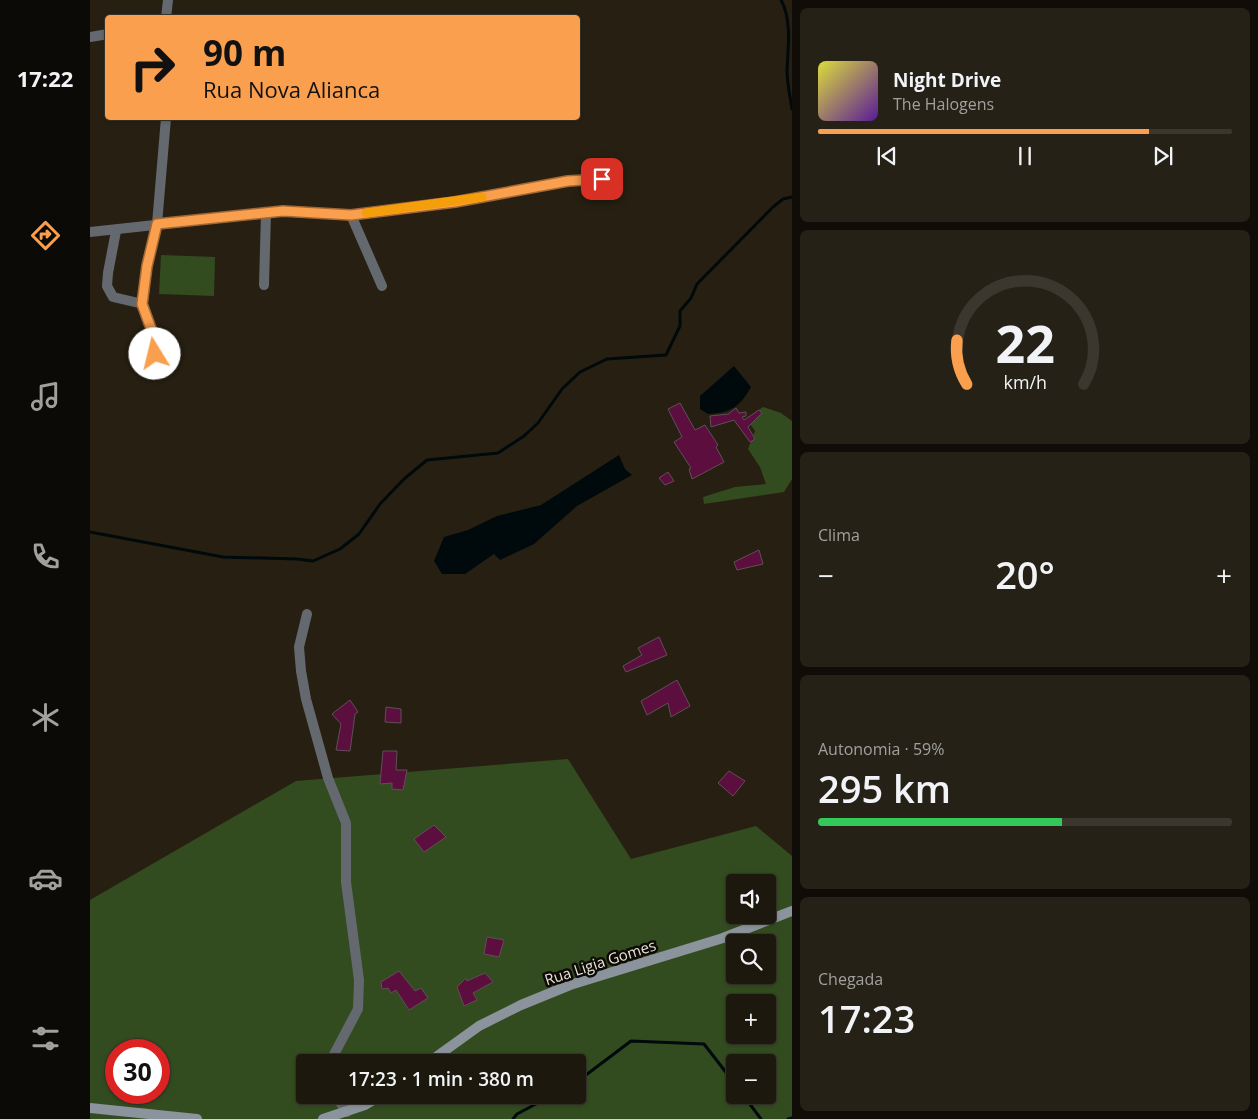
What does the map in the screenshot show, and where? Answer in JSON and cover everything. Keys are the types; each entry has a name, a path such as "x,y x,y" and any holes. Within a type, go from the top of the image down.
{"street":[{"path":"166,15 168,0"},
{"path":"90,37 105,34"},
{"path":"155,354 153,334 142,304 147,266 157,224 166,120"},
{"path":"90,232 116,231 157,224 283,211 351,215 455,202 568,181 602,179"},
{"path":"264,285 266,213"},
{"path":"351,215 382,286"},
{"path":"116,231 107,286 113,297 142,304"},
{"path":"307,614 299,647 301,671 324,762 346,823 346,882 359,980 358,1009 334,1054"},
{"name":"Rua Ligia Gomes","path":"440,1054 479,1026 570,985 723,938 792,911"},
{"path":"341,1104 347,1112"},
{"path":"323,1119 347,1112 363,1104"},
{"path":"90,1108 197,1119"}],"green space":[{"path":"161,255 215,257 214,296 159,294"},
{"path":"763,407 781,413 792,421 792,479 784,492 704,504 703,497 735,487 766,484 760,467 748,449 755,431 750,424 756,412"},
{"path":"568,759 631,859 756,826 792,856 792,1119 90,1119 90,900 296,781"}],"shaded area":[{"path":"734,366 751,387 743,400 734,408 722,412 708,414 700,409 700,396"},
{"path":"619,455 625,469 632,475 577,506 534,544 500,560 494,554 465,574 442,574 434,561 444,537 468,530 497,516 541,505"}],"building":[{"path":"680,403 695,430 705,425 718,445 716,447 724,462 692,479 689,469 691,468 674,442 682,437 668,409"},
{"path":"736,408 739,413 746,412 746,416 742,417 744,420 759,410 762,413 748,427 755,439 750,442 734,420 711,427 710,416 728,414"},
{"path":"668,472 674,481 665,485 659,478"},
{"path":"759,550 763,564 737,570 734,562"},
{"path":"659,637 667,655 626,672 623,666 642,655 638,648"},
{"path":"677,680 690,706 671,717 668,703 647,715 641,701"},
{"path":"350,700 358,712 355,714 350,751 336,750 341,724 332,714"},
{"path":"386,707 401,709 401,723 385,722"},
{"path":"383,751 397,751 396,770 407,770 403,790 392,789 392,783 380,784"},
{"path":"729,771 745,781 733,796 718,783"},
{"path":"434,825 446,837 424,852 414,839"},
{"path":"487,937 504,940 499,957 484,954"},
{"path":"399,971 415,991 421,988 428,998 409,1010 396,990 391,993 388,988 382,989 381,982"},
{"path":"485,973 493,982 473,993 477,1000 464,1006 457,987 466,978 467,981"}],"waterway":[{"path":"781,0 788,25 787,75 792,109"},
{"path":"90,532 223,557 313,561 340,549 359,534 380,504 404,479 427,460 498,453 524,436 538,423 562,389 580,372 607,359 666,355 680,326 680,311 691,298 697,284 773,207 783,199 792,197"},
{"path":"586,1075 631,1041 704,1044 726,1072"},
{"path":"513,1119 517,1114 536,1104"},
{"path":"750,1104 761,1119"},
{"path":"788,1119 792,1118"}],"slow traffic":[{"path":"366,213 482,197"}],"route":[{"path":"155,354 153,334 147,313 142,304 147,266 157,224 283,211 351,215 455,202 568,181 602,179"}]}
